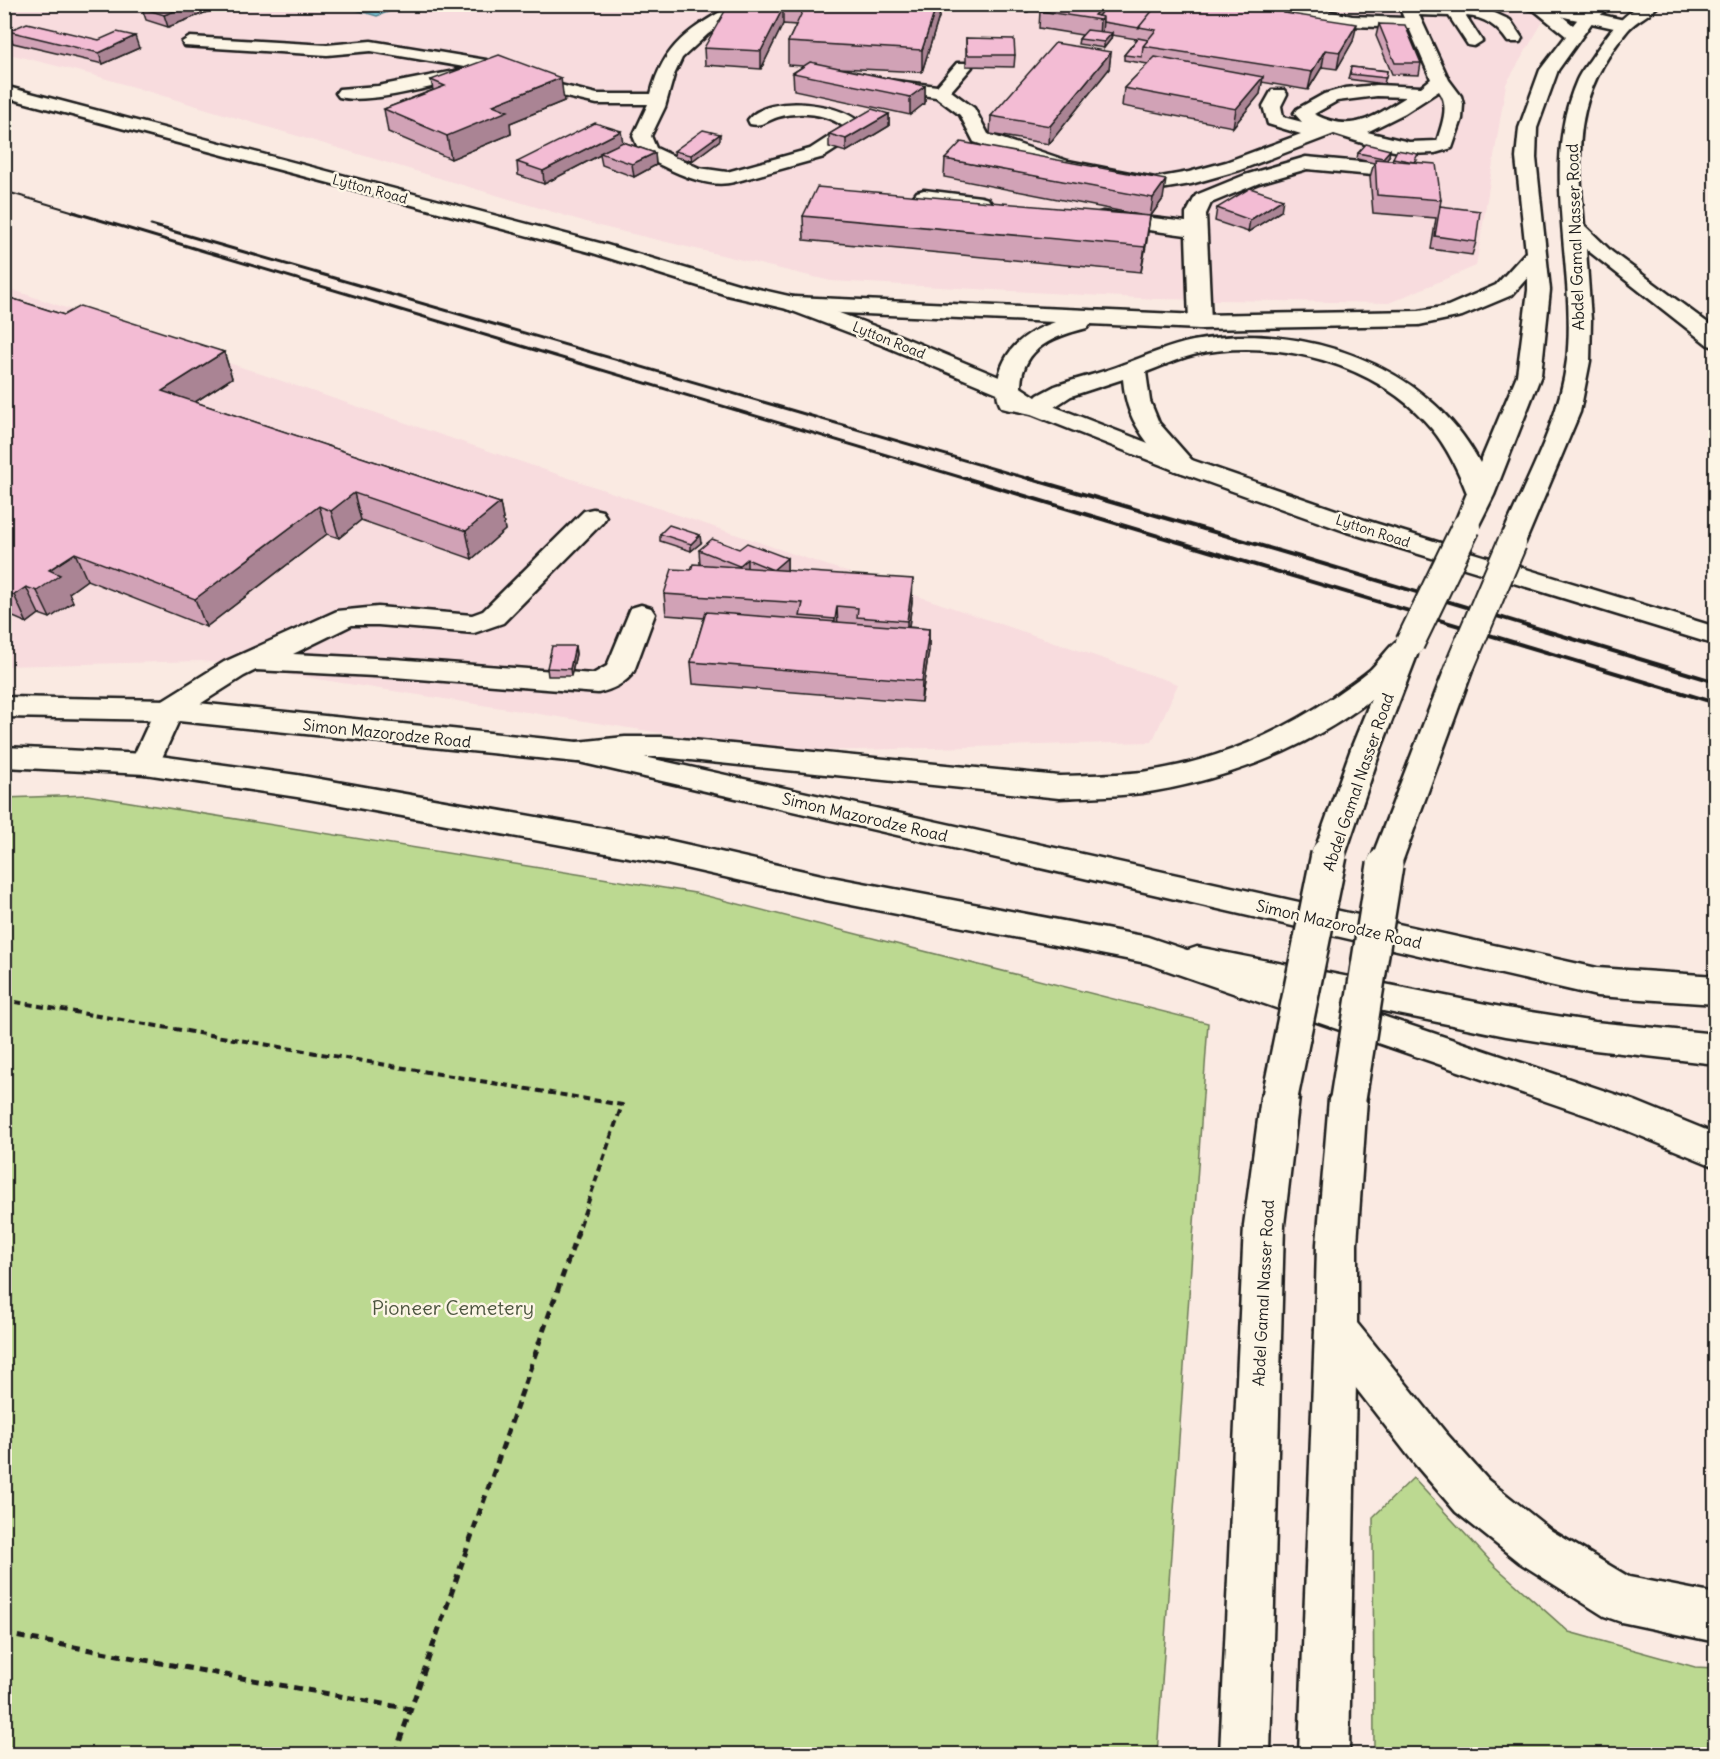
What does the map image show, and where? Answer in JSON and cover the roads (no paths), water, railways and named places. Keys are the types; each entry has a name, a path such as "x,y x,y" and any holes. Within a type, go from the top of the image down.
{"main road":[{"path":"746,4 706,28 679,50 660,85 659,99 642,136 648,151 693,173 727,178 817,153 856,128 851,122 833,115 809,110 784,108 757,120"},
{"path":"1269,4 1352,21 1411,12 1480,12 1503,24 1514,38"},
{"name":"Abdel Gamal Nasser Road","path":"1245,1755 1264,1225 1280,1097 1329,855 1367,746 1407,649 1481,495 1529,375 1539,290 1526,158 1528,128 1549,70 1587,18 1606,4"},
{"name":"Abdel Gamal Nasser Road","path":"1324,1755 1337,1244 1348,1099 1385,866 1461,663 1568,412 1578,361 1580,320 1569,160 1576,104 1586,78 1623,25 1652,4"},
{"path":"1534,6 1623,25"},
{"path":"1534,6 1574,34"},
{"path":"1454,11 1474,41"},
{"path":"1411,12 1440,81 1450,90 1455,108 1445,144 1427,149 1376,142 1306,118 1302,113 1332,97 1356,91 1424,93"},
{"path":"190,42 327,50 371,46 500,67 550,88 597,99 659,99"},
{"path":"345,93 378,91 500,67"},
{"path":"941,92 963,67"},
{"path":"1278,94 1272,106 1275,120 1296,128 1339,129 1368,125 1424,93 1440,81"},
{"path":"858,82 941,92 968,112 981,138 1064,166 1155,184 1233,166 1339,129"},
{"name":"Lytton Road","path":"4,91 600,249 735,290 794,304 890,340 1037,408 1183,465 1356,526 1716,636"},
{"path":"1200,322 1196,214 1203,200 1252,179 1306,163 1383,170 1424,177"},
{"path":"924,196 995,205"},
{"path":"1078,215 1197,230"},
{"path":"1574,227 1605,256 1716,340"},
{"path":"794,304 1200,322 1419,318 1478,303 1504,290 1537,252"},
{"name":"Lytton Road","path":"735,290 978,394 1009,396"},
{"path":"1009,396 1012,365 1029,344 1039,336 1061,327 1100,318"},
{"path":"1037,408 1063,391 1193,348 1227,344 1282,344 1337,357 1366,370 1425,408 1462,453 1481,495"},
{"path":"1134,368 1140,413 1148,428 1183,465"},
{"path":"145,764 169,711 234,669 347,617 378,616 474,624 493,617 593,517"},
{"path":"253,661 394,668 598,684 620,671 641,614"},
{"path":"577,752 625,747 660,747 1059,787 1166,779 1246,756 1303,728 1351,700 1407,649"},
{"name":"Simon Mazorodze Road","path":"4,707 169,711 577,752 1597,982 1716,990"},
{"path":"4,757 145,764 297,786 667,852 826,888 1506,1022 1595,1036 1716,1049"},
{"path":"1148,950 1622,1112 1716,1151"},
{"path":"1336,1329 1430,1448 1472,1496 1536,1547 1621,1599 1716,1618"}],"water":[{"path":"407,4 377,16 339,5"}],"railway":[{"path":"4,191 78,213"},
{"path":"73,212 970,480"},
{"path":"151,225 1033,480"},
{"path":"965,478 1716,703"},
{"path":"1028,478 1716,682"}],"park label":[{"name":"Pioneer Cemetery","path":"453,1307"}]}
